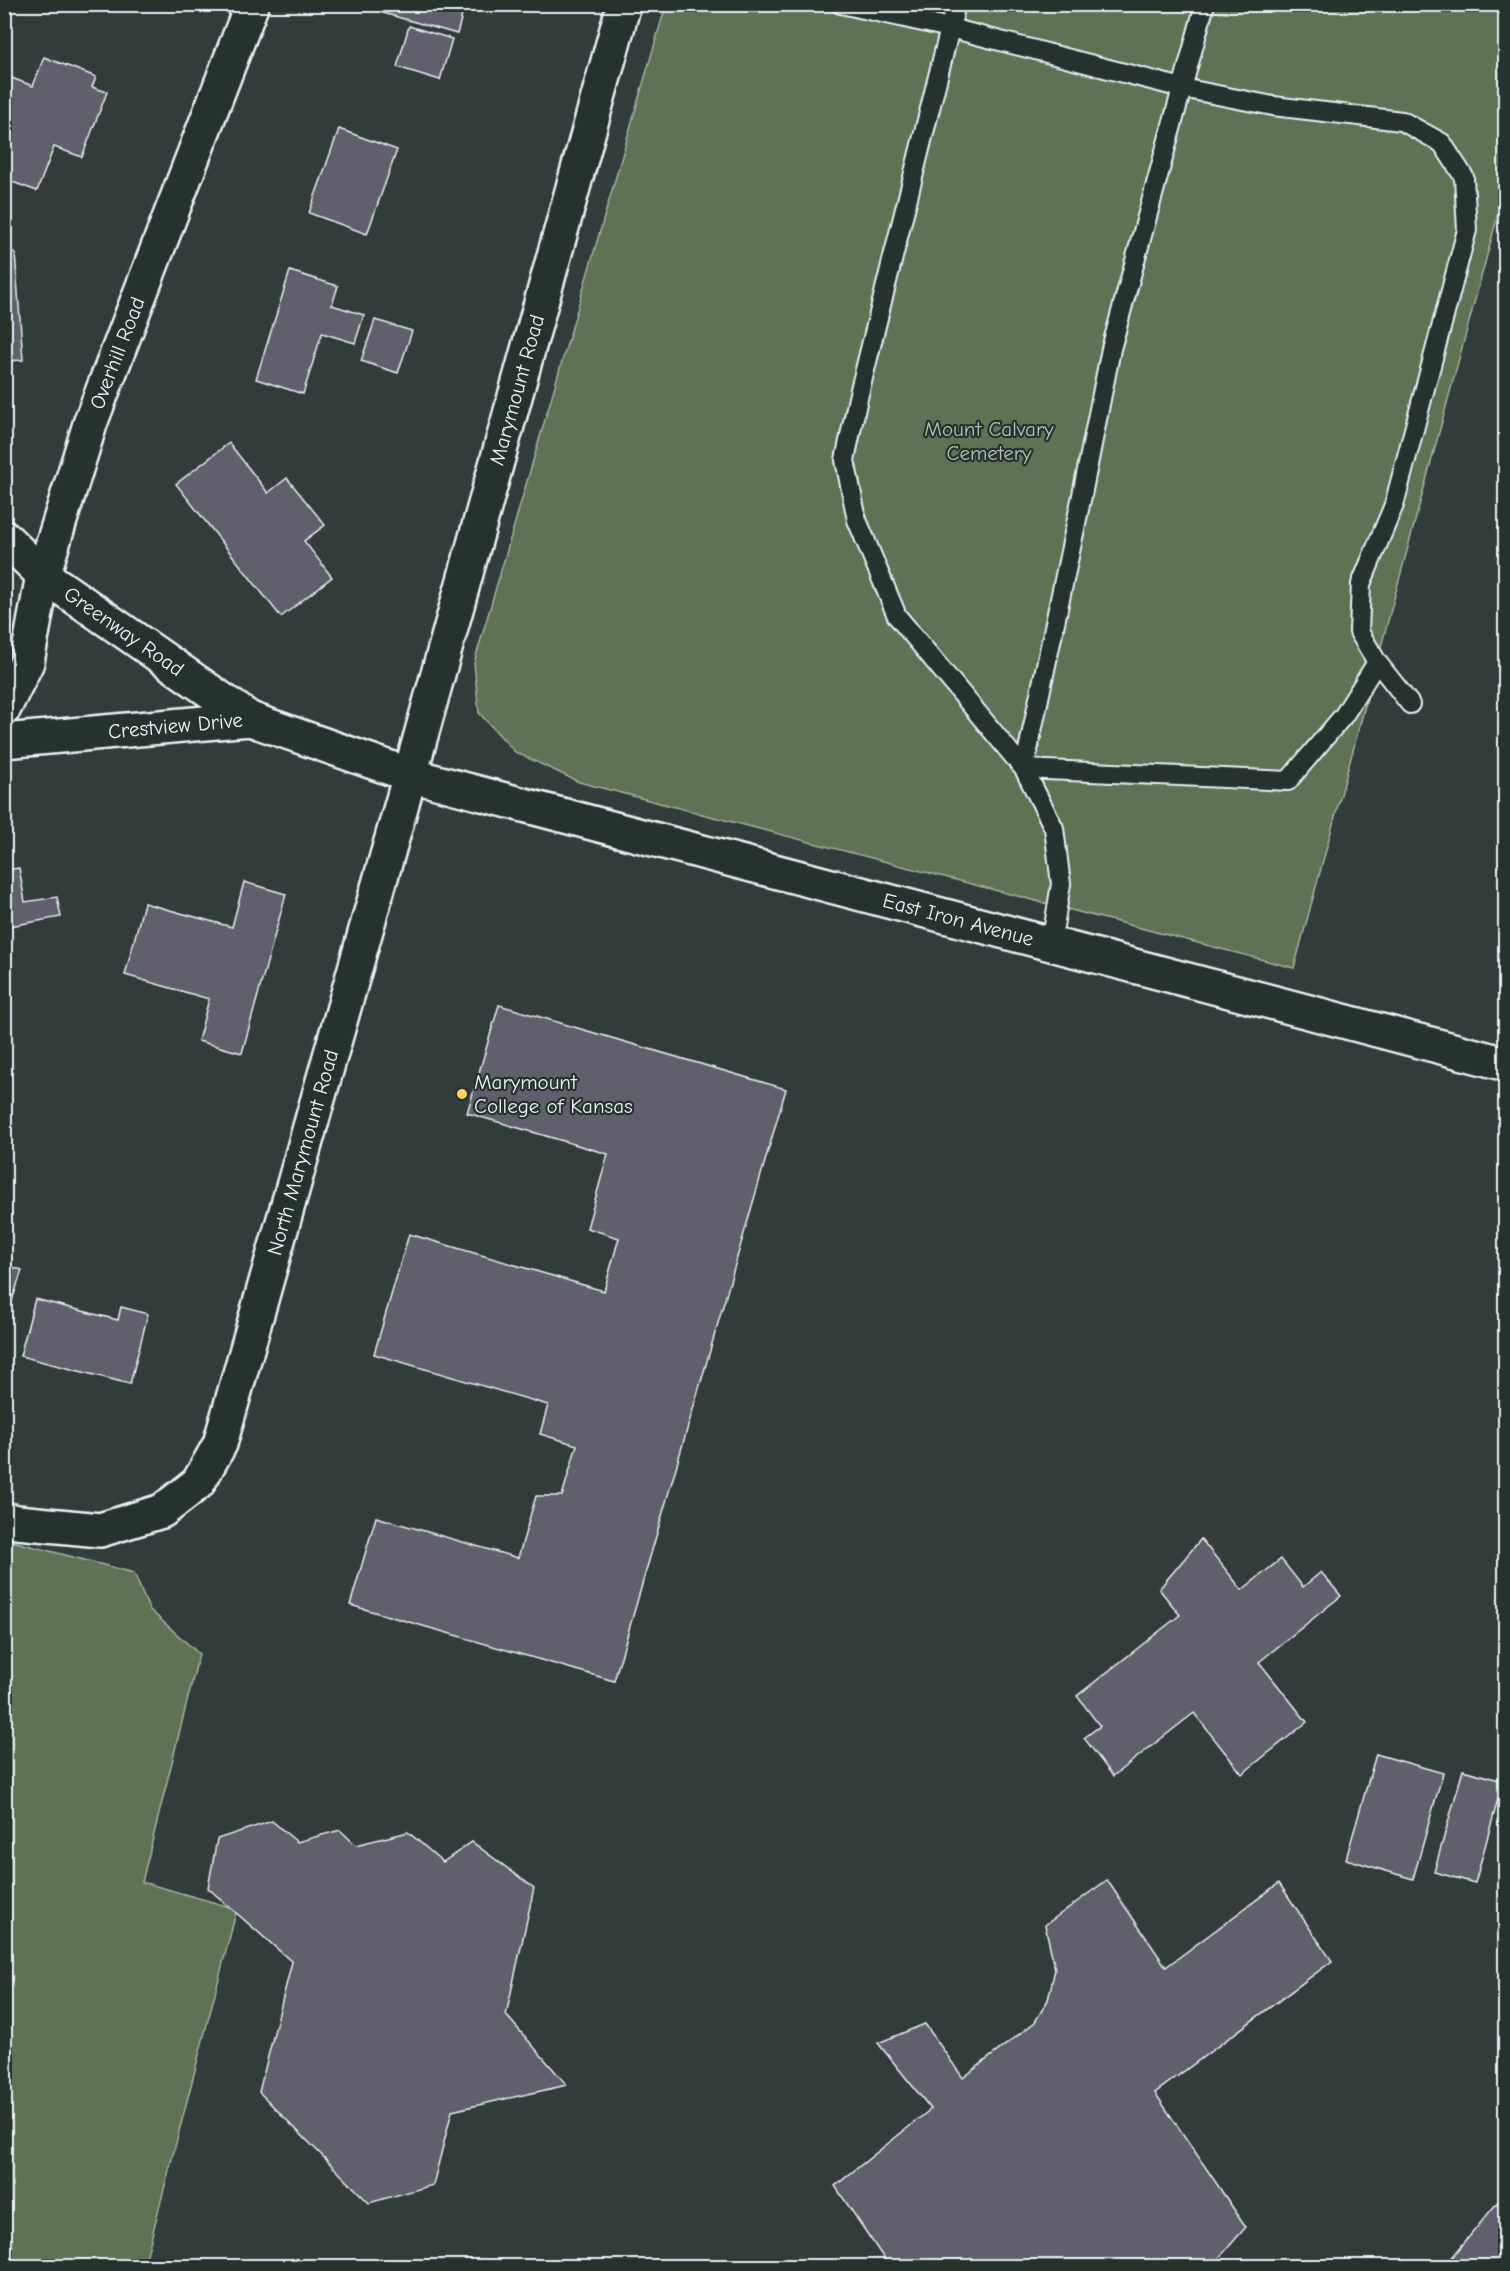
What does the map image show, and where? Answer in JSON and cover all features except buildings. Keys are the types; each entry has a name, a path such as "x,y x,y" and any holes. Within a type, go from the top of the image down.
{"street":[{"name":"Overhill Road","path":"4,708 27,662 43,575 91,421 252,4"},
{"name":"Marymount Road","path":"410,775 624,4"},
{"name":"Greenway Road","path":"4,537 43,575 250,719"},
{"name":"Crestview Drive","path":"4,741 250,719 410,775"},
{"name":"East Iron Avenue","path":"410,775 1506,1064"},
{"name":"North Marymount Road","path":"4,1519 100,1530 162,1511 198,1483 220,1444 410,775"}],"lane":[{"path":"841,4 950,28 1182,88 1273,106 1402,121 1442,143 1464,177 1467,230 1394,505 1361,584 1359,632 1377,662 1410,704"},
{"path":"956,4 858,398 845,460 857,520 897,616 1024,769 1054,828 1061,884 1051,944"},
{"path":"1024,769 1111,349 1205,4"},
{"path":"1024,769 1288,781 1344,715 1377,662"}],"green space":[{"name":"Mount Calvary Cemetery","path":"666,5 1505,5 1505,189 1294,968 579,782 515,752 479,713 474,663"},
{"path":"4,1539 134,1573 149,1609 199,1654 142,1882 237,1909 144,2266 5,2266"}],"place":[{"name":"Marymount College of Kansas","path":"462,1094"}]}
